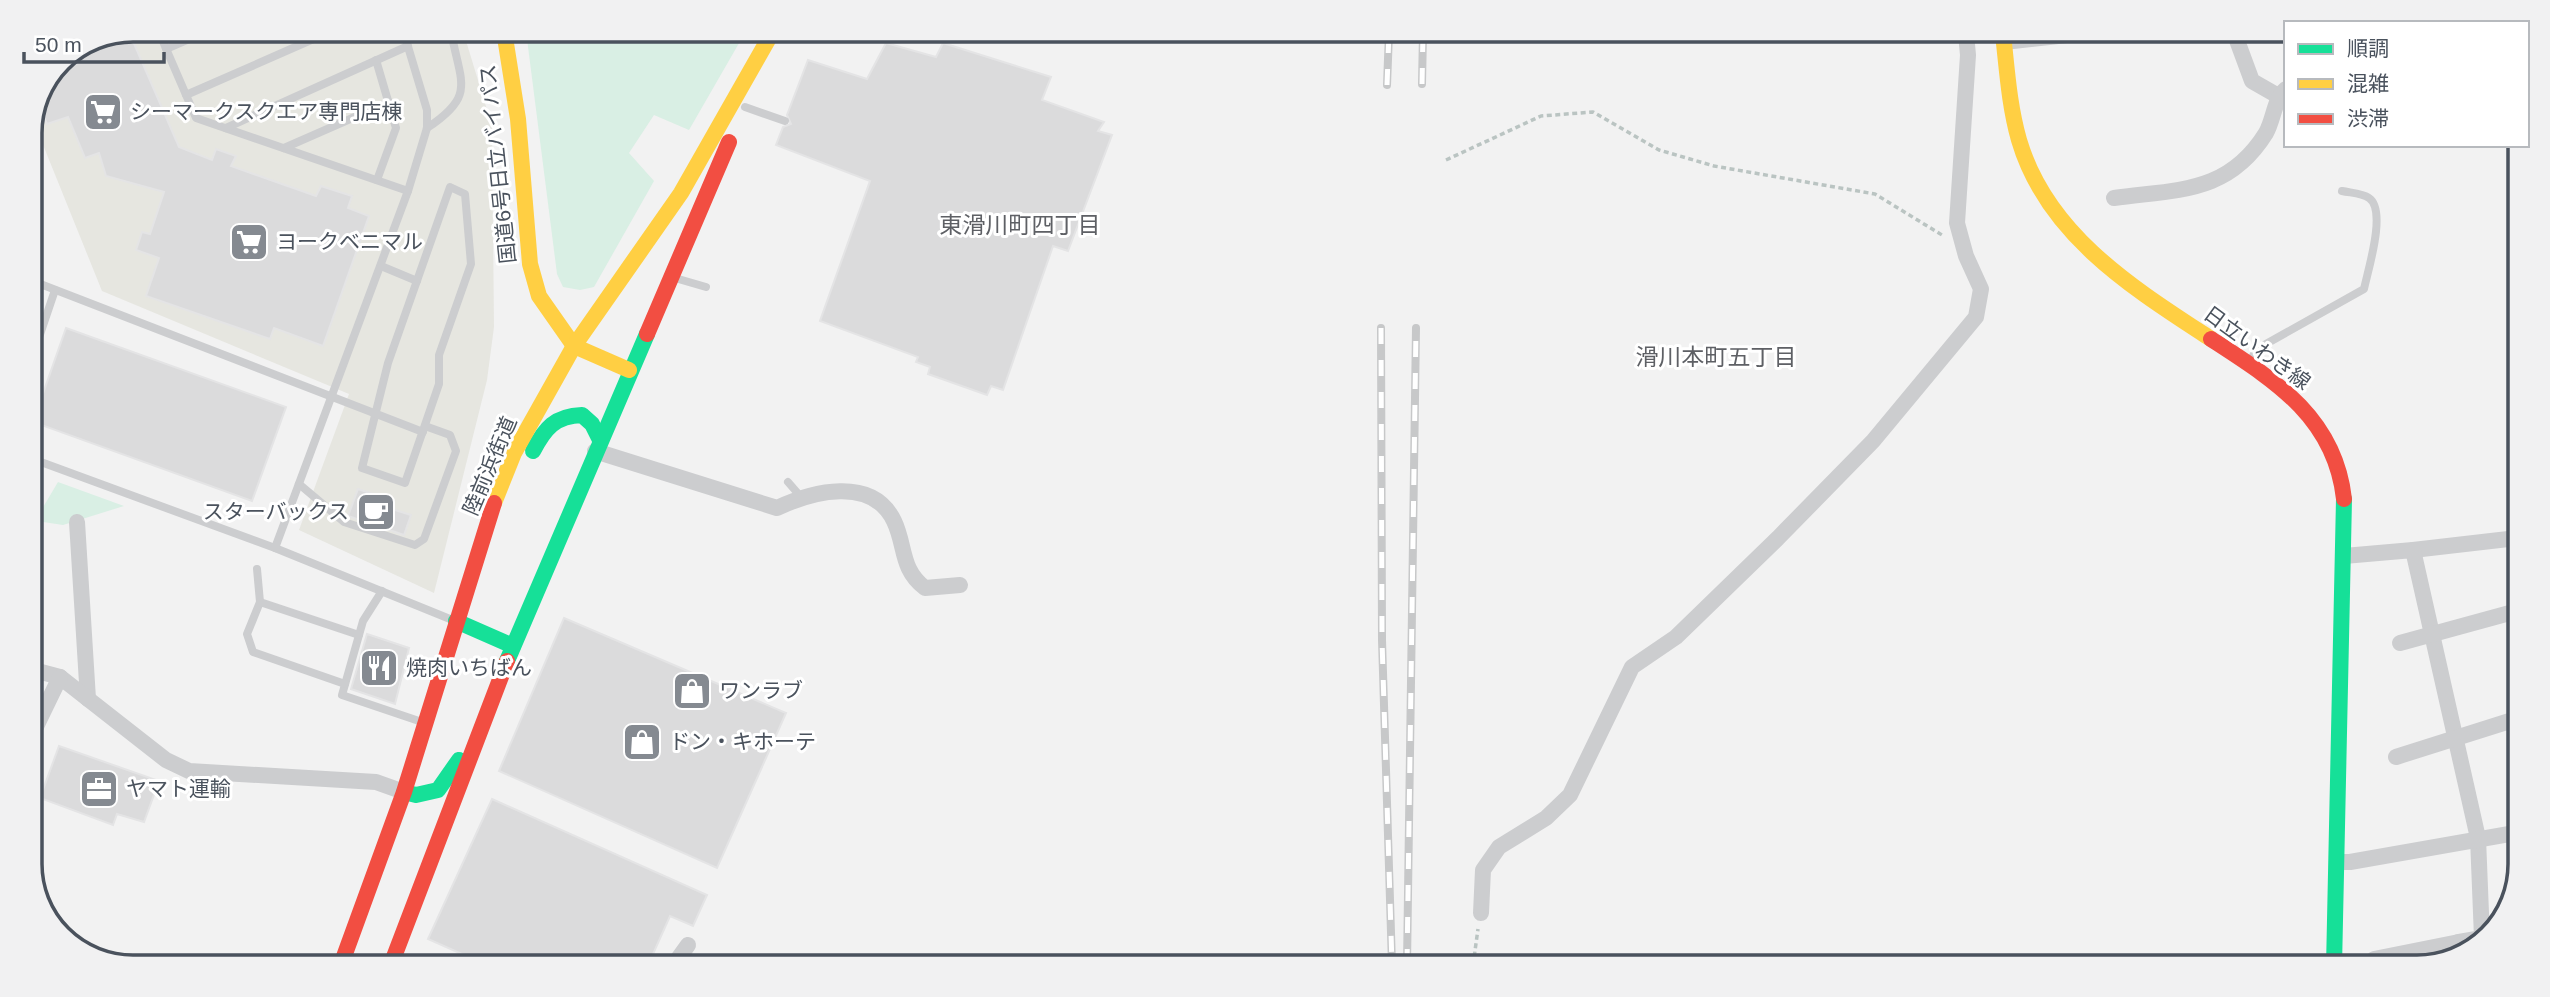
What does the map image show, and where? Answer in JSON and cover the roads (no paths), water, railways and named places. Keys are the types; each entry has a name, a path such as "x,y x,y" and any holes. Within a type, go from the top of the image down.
{"main road":[{"name":"国道6号日立バイパス","path":"505,42 518,119 530,264 542,302 574,346"},
{"name":"陸前浜街道","path":"345,955 404,792 492,507 514,453 574,346 681,193 767,42"},
{"name":"陸前浜街道","path":"395,955 492,708 513,646 669,277 745,107 769,42"},
{"name":"日立いわき線","path":"2004,42 2009,99 2018,139 2032,175 2057,214 2078,240 2121,279 2289,391 2311,414 2327,440 2343,487 2344,556 2334,955"},
{"path":"574,346 629,370"},
{"path":"492,507 517,483 540,438 563,414 582,415 592,424 597,446"},
{"path":"456,621 513,646"},
{"path":"404,792 427,794 446,784 476,720 492,708"}],"street":[{"path":"1481,913 1483,870 1499,847 1546,818 1570,795 1632,667 1676,637 1778,538 1873,441 1976,317 1981,289 1964,249 1957,223 1967,42"},
{"path":"2114,198 2210,184 2240,166 2267,131 2283,93 2252,81 2238,42"},
{"path":"597,446 777,508 801,496 829,490 855,492 881,504 893,519 912,578 925,588 960,586"},
{"path":"77,522 88,699"},
{"path":"2344,556 2508,539"},
{"path":"2413,550 2477,838 2483,926"},
{"path":"2400,643 2431,632 2508,613"},
{"path":"42,672 60,677 166,760 189,771 376,782 404,792"},
{"path":"42,714 60,677"},
{"path":"2396,757 2508,722"},
{"path":"2337,862 2350,862 2508,834"},
{"path":"681,955 688,945"},
{"path":"2405,955 2448,949"}],"lane":[{"path":"163,42 196,118 408,191"},
{"path":"166,49 182,42"},
{"path":"186,95 307,42"},
{"path":"275,548 334,396 408,191 427,128 427,110 407,42"},
{"path":"427,128 453,111 462,94 453,42"},
{"path":"225,128 408,46"},
{"path":"376,60 396,128 377,180"},
{"path":"284,148 389,102"},
{"path":"745,107 785,121"},
{"path":"450,187 465,194 471,264 439,355 439,384 405,484 362,468 388,363 417,281 450,187"},
{"path":"2248,363 2257,349 2364,289 2378,219 2376,206 2369,198 2342,191"},
{"path":"381,266 417,281"},
{"path":"669,277 706,287"},
{"path":"42,285 376,412 450,435 456,450 424,539 415,545 344,522 299,484"},
{"path":"42,328 55,290"},
{"path":"42,462 275,548 456,621"},
{"path":"788,482 801,496"},
{"path":"257,569 260,603 247,634 253,652 345,684"},
{"path":"382,591 363,621 342,695 425,723"},
{"path":"260,603 359,635"}],"railway":[{"path":"1387,85 1389,42"},
{"path":"1422,84 1423,42"},
{"path":"1381,328 1382,640 1392,955"},
{"path":"1407,955 1416,328"}],"place":[{"name":"シーマークスクエア専門店棟","path":"103,112"},
{"name":"ヨークベニマル","path":"249,242"},
{"name":"スターバックス","path":"376,512"},
{"name":"焼肉いちばん","path":"379,668"},
{"name":"ワンラブ","path":"692,691"},
{"name":"ドン・キホーテ","path":"642,742"},
{"name":"ヤマト運輸","path":"99,789"}],"district":[{"name":"東滑川町四丁目","path":"1020,225"},
{"name":"滑川本町五丁目","path":"1716,357"}]}
